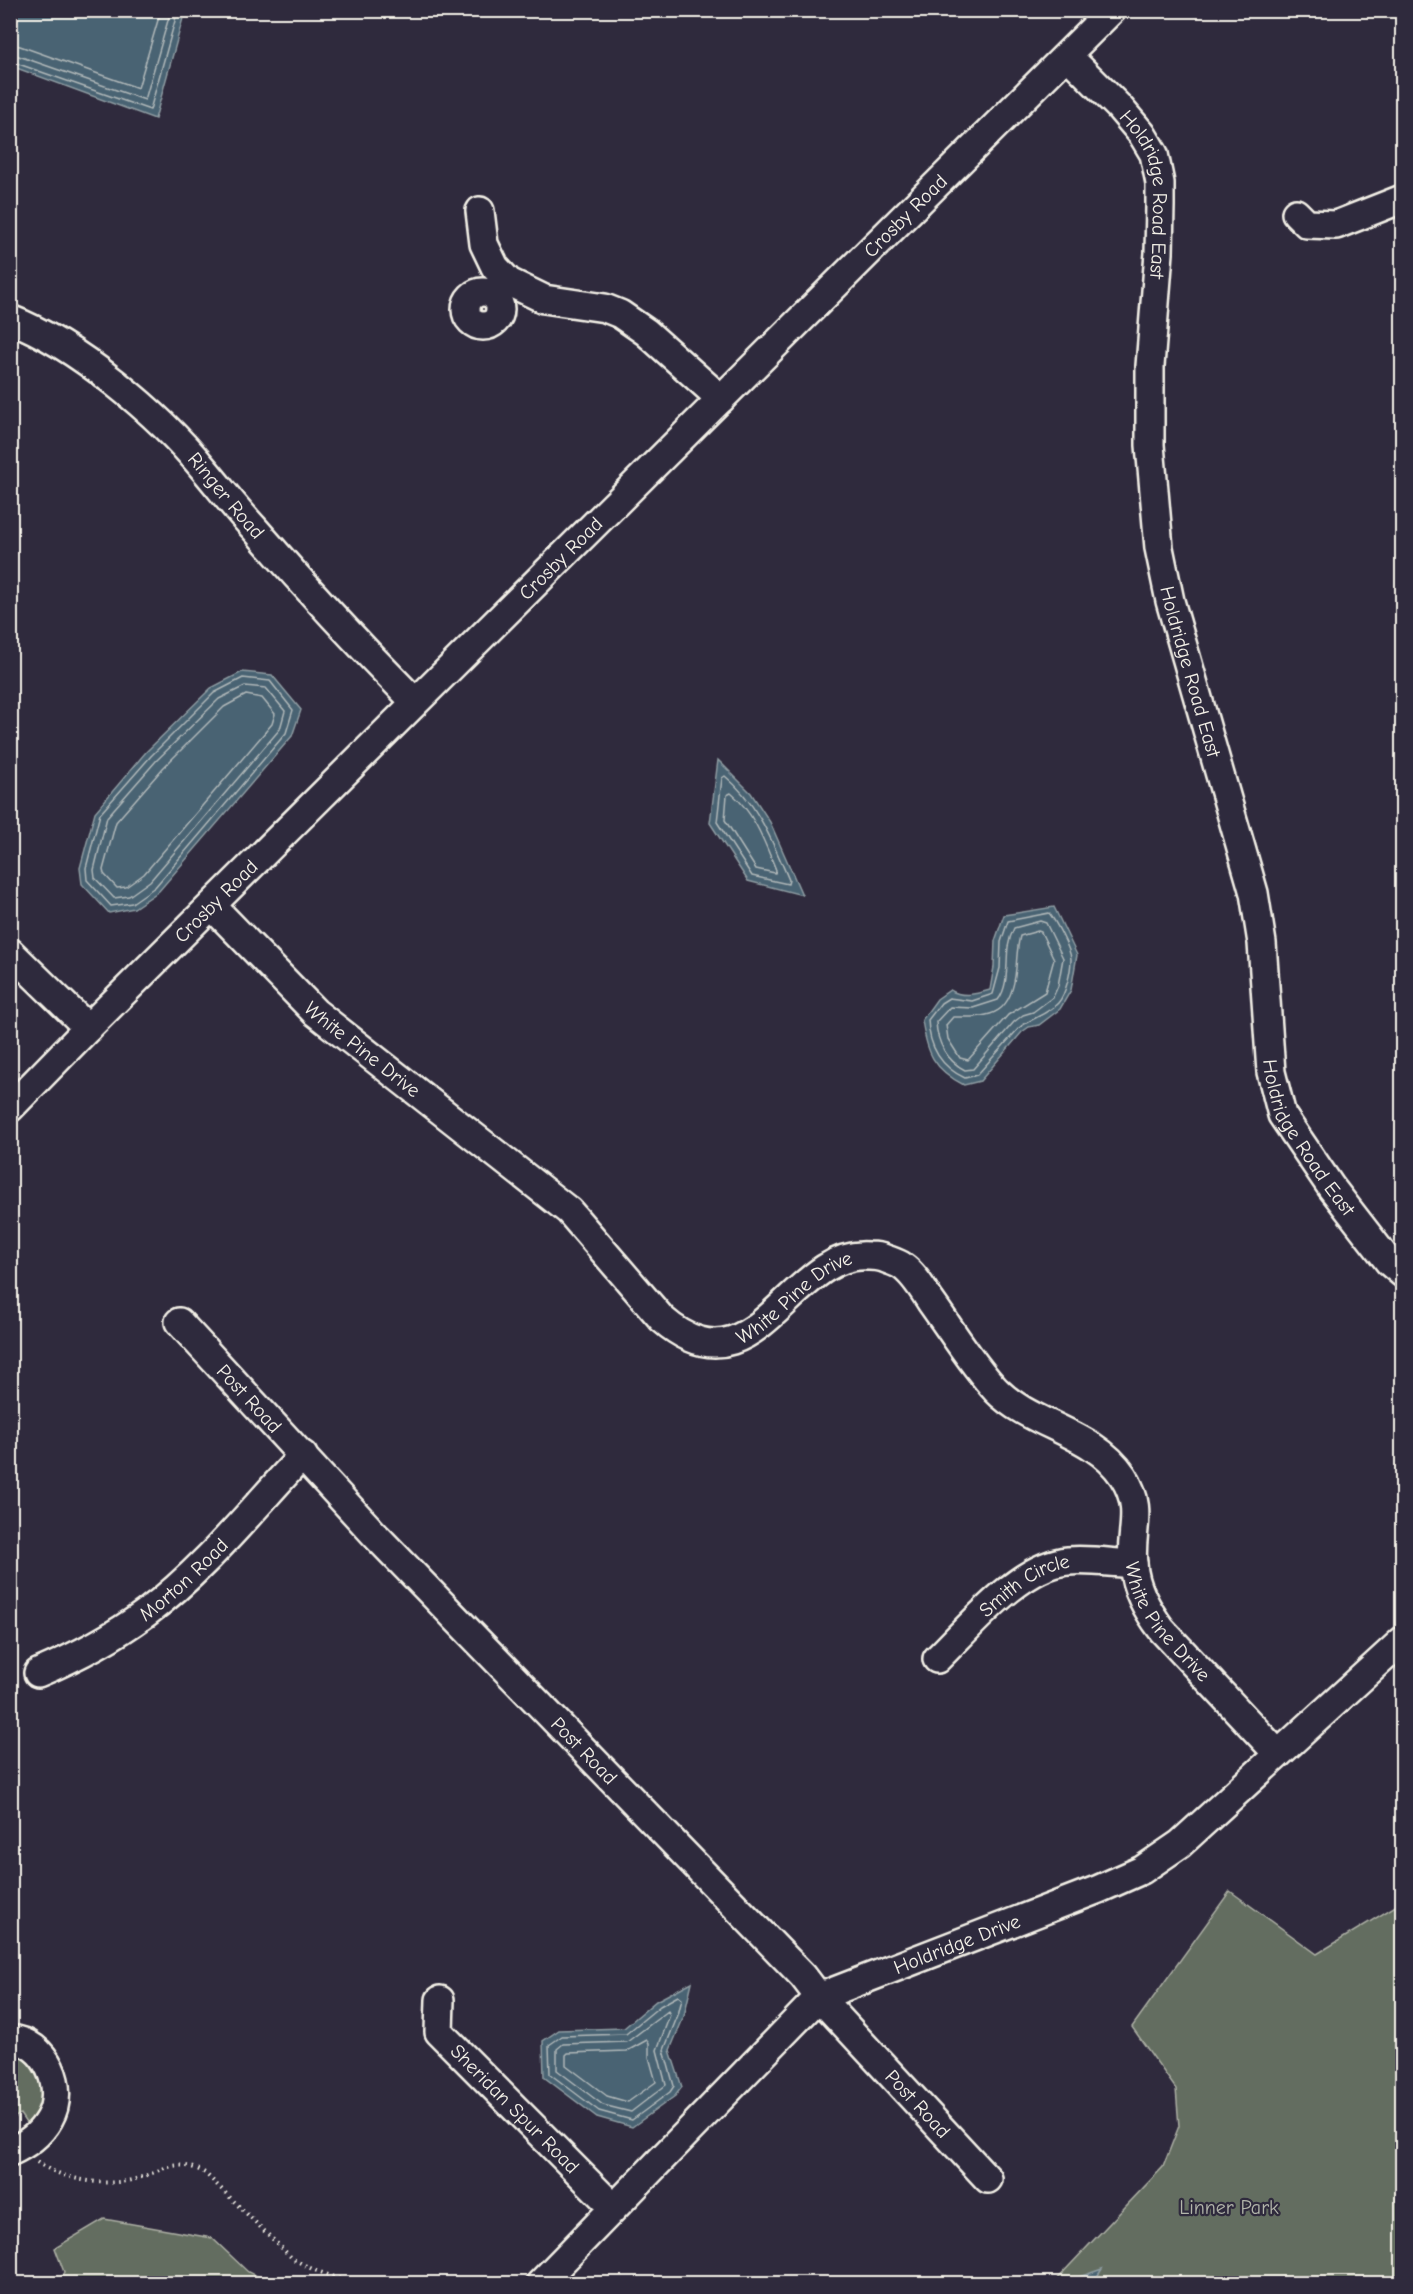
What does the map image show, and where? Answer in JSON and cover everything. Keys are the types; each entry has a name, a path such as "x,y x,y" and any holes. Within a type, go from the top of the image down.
{"street":[{"name":"Crosby Road","path":"10,1108 415,702 1068,56 1110,11"},
{"name":"Holdridge Road East","path":"1068,56 1119,107 1142,134 1154,154 1160,183 1159,253 1150,366 1150,445 1159,548 1170,601 1254,893 1262,943 1271,1072 1282,1115 1331,1187 1389,1262 1402,1273"},
{"path":"1296,213 1307,224 1335,225 1402,199"},
{"path":"480,211 484,244 502,289 604,308 620,314 646,332 721,399"},
{"name":"Ringer Road","path":"10,319 25,325 75,355 122,389 164,427 204,468 225,497 330,614 415,702"},
{"name":"White Pine Drive","path":"212,906 315,1012 569,1211 662,1319 678,1333 699,1341 720,1342 742,1338 836,1260 860,1255 883,1257 903,1267 919,1284 985,1377 998,1391 1013,1404 1107,1458 1123,1476 1132,1496 1136,1520 1133,1564 1141,1596 1148,1611 1162,1630 1278,1754"},
{"path":"10,952 88,1028"},
{"name":"Post Road","path":"179,1322 386,1545 804,1976 819,1997 988,2179"},
{"name":"Morton Road","path":"38,1673 96,1646 146,1613 203,1562 303,1455"},
{"name":"Smith Circle","path":"937,1659 1006,1592 1024,1576 1034,1571 1068,1561 1133,1564"},
{"name":"Holdridge Drive","path":"540,2283 819,1997 1100,1889 1142,1870 1180,1844 1402,1641"},
{"name":"Sheridan Spur Road","path":"440,2000 439,2032 613,2207"},
{"path":"10,2039 32,2045 44,2056 55,2082 55,2098 51,2116 22,2156"}],"path":[{"path":"22,2156 46,2168 102,2183 127,2181 173,2165 194,2167 205,2173 293,2259 315,2270 355,2283"}],"green space":[{"name":"Linner Park","path":"1230,1891 1317,1954 1402,1902 1402,2283 1052,2284 1163,2167 1179,2126 1176,2089 1132,2027"},
{"path":"11,2050 28,2063 41,2090 40,2108 30,2124 26,2123 20,2114 11,2120"},
{"path":"104,2219 212,2238 248,2272 270,2283 58,2283 64,2272 55,2248"}],"water":[{"path":"10,11 185,11 155,119 11,66"},
{"path":"242,672 272,675 301,710 292,736 159,891 134,908 109,913 82,884 80,868 95,812 146,752 211,688"},
{"path":"718,760 751,793 770,822 802,895 748,881 710,823"},
{"path":"1054,907 1077,955 1071,990 1060,1009 1039,1025 1029,1027 1022,1032 980,1081 964,1085 945,1073 933,1059 926,1042 922,1020 937,999 950,990 965,995 990,990 995,941 1004,915"},
{"path":"692,1982 684,2016 670,2050 682,2087 675,2096 632,2127 597,2117 544,2077 543,2041 559,2030 624,2028 656,2001"},
{"path":"1102,2269 1093,2283 1062,2283"}]}
